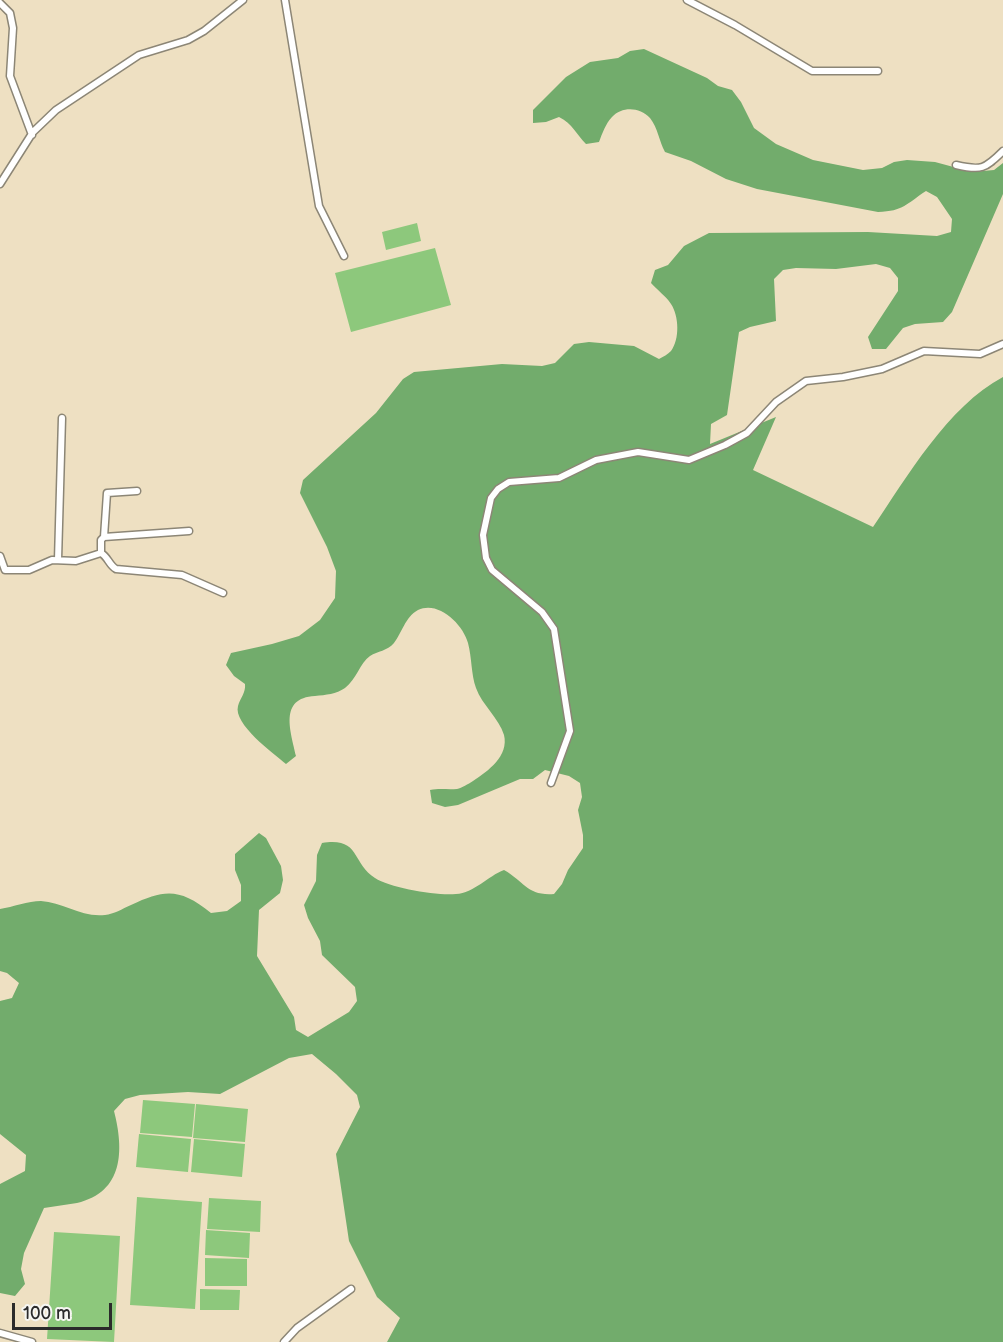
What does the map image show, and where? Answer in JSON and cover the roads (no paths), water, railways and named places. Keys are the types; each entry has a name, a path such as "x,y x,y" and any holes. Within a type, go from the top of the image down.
{"street":[{"path":"0,184 32,135 56,111 139,55 188,40 204,31 243,0"},
{"path":"285,0 319,206 344,256"},
{"path":"687,0 735,25 812,71 878,71"},
{"path":"0,3 10,13 13,28 10,76 32,135"},
{"path":"956,165 984,168 1003,151"},
{"path":"551,783 570,731 554,629 542,612 492,570 486,558 483,535 491,498 498,489 509,483 559,478 596,460 638,452 689,460 747,433 776,402 806,381 843,377 882,369 924,351 980,354 1003,344"},
{"path":"58,560 62,418"},
{"path":"100,553 101,540 104,537 107,493 137,491"},
{"path":"104,537 189,531"},
{"path":"0,556 5,570 12,571 29,570 46,562 58,560 76,561 100,553 106,556 112,567 116,569 182,575 223,593"},
{"path":"284,1342 297,1328 351,1289"},
{"path":"0,1333 32,1342"}]}
